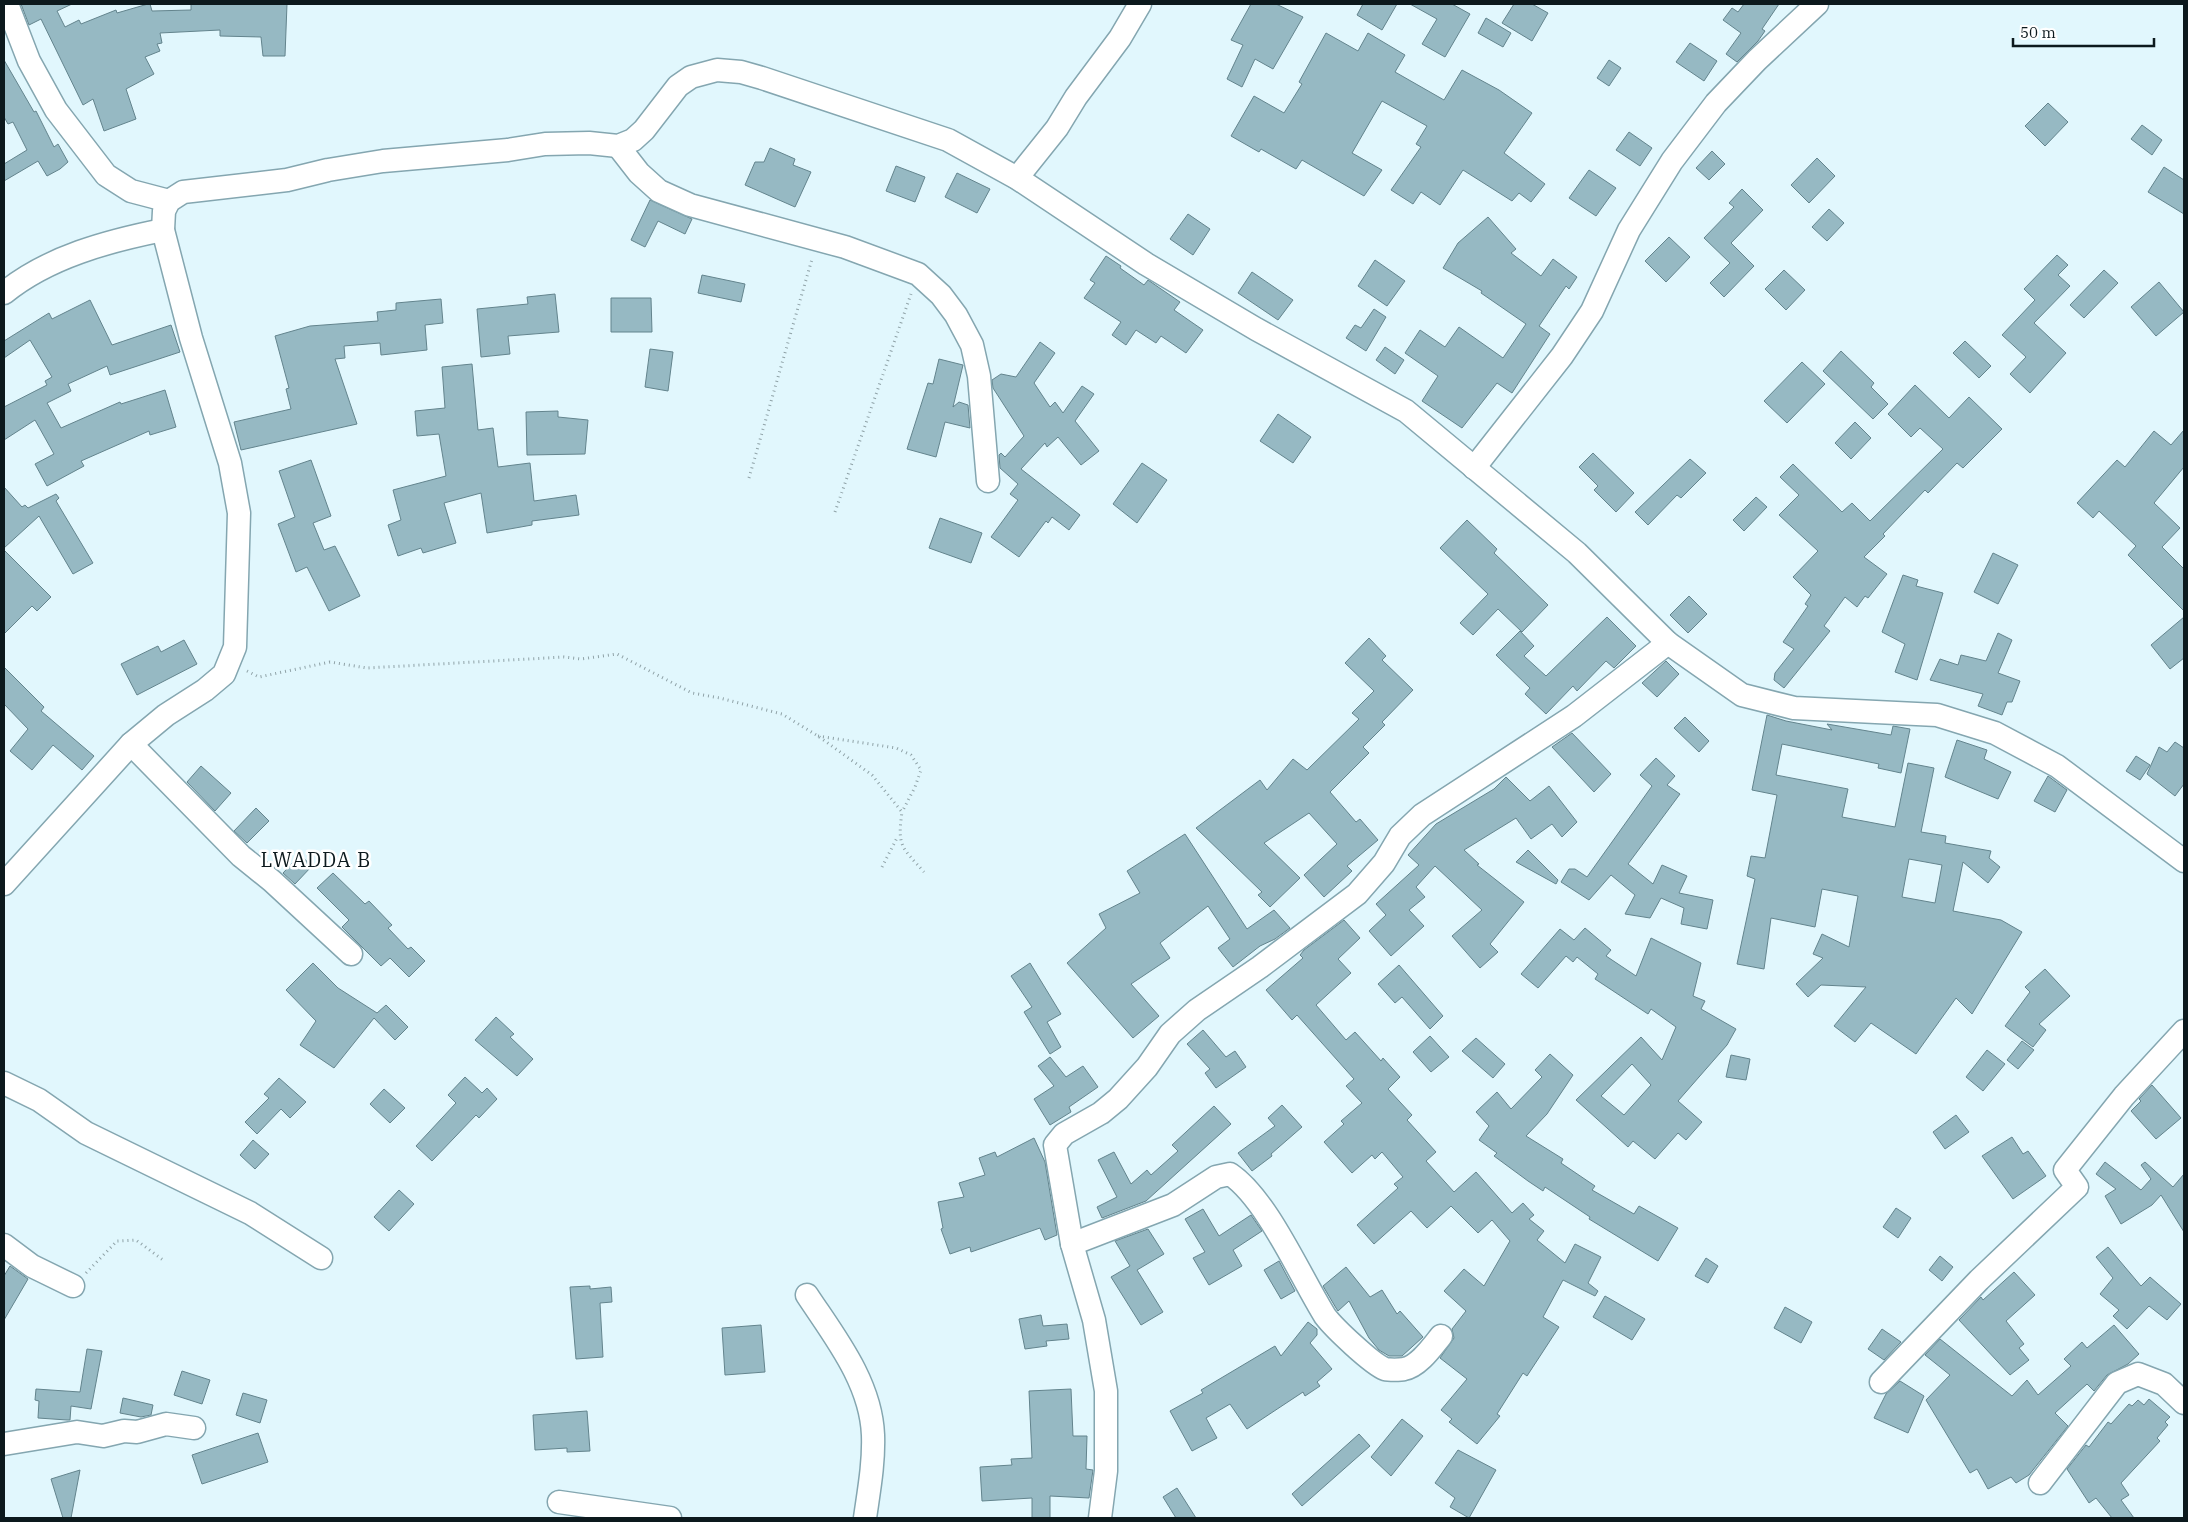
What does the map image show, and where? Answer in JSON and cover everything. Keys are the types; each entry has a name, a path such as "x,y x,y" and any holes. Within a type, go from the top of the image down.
{"street":[{"path":"7,4 30,61 56,110 106,175 132,190 169,201"},
{"path":"1017,178 1057,128 1076,97 1120,38 1140,4"},
{"path":"1474,468 1562,356 1592,311 1629,230 1672,161 1716,103 1757,60 1817,4"},
{"path":"4,884 131,744 166,715 205,690 224,674 235,647 239,513 230,463 191,338 163,230 164,211 169,201 183,192 287,180 384,160 508,150 545,144 589,143 618,146 633,140 644,130 678,86 691,77 717,70 741,72 762,78 948,140 1017,178 1146,264 1256,329 1406,411 1577,554 1668,643 1742,695 1794,708 1937,715 1995,732 2057,766 2184,861"},
{"path":"618,146 639,173 658,191 690,205 845,247 918,274 941,295 956,315 972,345 979,376 988,481"},
{"path":"4,293 33,273 77,254 116,240 163,230"},
{"path":"1100,1518 1106,1471 1106,1391 1094,1320 1072,1244 1055,1145 1064,1134 1082,1122 1101,1113 1118,1099 1147,1067 1170,1034 1197,1010 1260,967 1357,894 1384,863 1400,836 1422,815 1574,716 1668,643"},
{"path":"131,744 241,856 272,881 351,954"},
{"path":"1881,1382 1979,1280 2077,1188 2065,1170 2124,1096 2184,1031"},
{"path":"4,1083 39,1100 86,1133 250,1213 321,1258"},
{"path":"1072,1244 1174,1205 1216,1177 1230,1174 1241,1182 1256,1201 1327,1318 1359,1350 1386,1369 1405,1369 1425,1355 1441,1336"},
{"path":"4,1245 32,1266 73,1286"},
{"path":"807,1294 848,1356 865,1396 873,1433 872,1470 865,1518"},
{"path":"2040,1484 2117,1383 2138,1374 2164,1384 2184,1402"},
{"path":"4,1444 77,1432 103,1436 124,1431 137,1432 166,1424 194,1428"},
{"path":"559,1502 670,1518"}],"path":[{"path":"749,478 817,239"},
{"path":"835,512 918,274"},
{"path":"229,662 259,676 330,662 367,668 564,657 581,659 617,654 692,693 782,714 818,736 872,775 902,812"},
{"path":"818,736 896,748 911,755 921,770 915,787 902,812 899,835 882,867"},
{"path":"899,835 902,847 924,872"},
{"path":"73,1286 117,1241 136,1240 163,1260"}],"building":[{"path":"21,4 72,4 57,11 65,27 79,20 81,24 116,10 117,13 148,4 150,4 152,11 191,10 191,4 287,4 285,56 263,56 261,37 220,36 220,30 160,33 162,43 157,44 160,51 145,57 154,74 126,89 136,119 104,131 93,99 83,105 41,19 29,25"},
{"path":"1251,4 1276,4 1303,17 1273,69 1255,59 1242,87 1227,79 1243,45 1231,40"},
{"path":"1363,4 1397,4 1382,30 1357,15"},
{"path":"1410,4 1452,4 1470,14 1445,57 1422,44 1437,19"},
{"path":"1514,4 1532,4 1548,13 1532,41 1502,23"},
{"path":"1744,4 1779,4 1762,29 1765,31 1758,41 1737,62 1726,54 1741,33 1723,20 1732,8 1738,12"},
{"path":"1486,18 1511,33 1503,47 1478,33"},
{"path":"1326,33 1358,51 1368,33 1405,55 1395,72 1444,100 1462,70 1499,90 1532,113 1504,153 1545,184 1531,202 1519,193 1512,201 1463,170 1440,205 1421,192 1413,204 1391,190 1421,147 1416,144 1427,126 1382,101 1352,153 1382,170 1364,196 1302,160 1296,169 1261,149 1259,152 1231,136 1254,96 1284,113 1302,84 1299,82"},
{"path":"1690,43 1717,61 1704,81 1676,62"},
{"path":"4,60 34,112 36,111 54,147 58,144 68,162 47,176 38,161 4,181 4,164 27,150 13,122 8,124 4,117"},
{"path":"1609,60 1621,68 1609,86 1597,78"},
{"path":"2048,103 2068,122 2045,146 2025,126"},
{"path":"2142,125 2162,140 2152,155 2131,139"},
{"path":"1629,132 1652,148 1640,166 1616,150"},
{"path":"770,148 795,159 793,165 811,172 795,207 745,185 755,162 764,162"},
{"path":"1712,151 1725,164 1709,180 1696,168"},
{"path":"1817,158 1835,176 1809,203 1791,185"},
{"path":"896,166 925,177 915,202 886,191"},
{"path":"2164,167 2184,180 2184,214 2148,192"},
{"path":"1589,170 1616,188 1596,216 1569,198"},
{"path":"957,173 990,189 977,213 945,197"},
{"path":"1742,189 1763,210 1731,243 1754,266 1724,297 1710,283 1730,263 1704,238 1734,207 1729,203"},
{"path":"650,200 692,219 685,234 658,221 645,247 631,240"},
{"path":"1829,209 1844,223 1827,241 1812,227"},
{"path":"1188,214 1210,229 1193,255 1170,239"},
{"path":"1488,217 1516,249 1511,253 1541,276 1553,259 1577,277 1569,289 1566,286 1539,326 1550,334 1512,393 1497,383 1462,428 1422,401 1438,376 1405,353 1420,330 1445,347 1459,327 1503,358 1526,324 1481,293 1482,291 1443,268 1458,243"},
{"path":"1669,237 1690,257 1666,282 1645,261"},
{"path":"2057,255 2068,265 2058,275 2070,286 2034,323 2066,353 2030,393 2010,374 2026,357 2002,335 2035,300 2024,289"},
{"path":"1106,256 1144,285 1148,280 1180,302 1174,310 1203,330 1186,353 1161,336 1156,343 1136,330 1126,345 1112,335 1121,322 1084,298 1095,283 1090,280"},
{"path":"1375,260 1405,281 1387,306 1358,286"},
{"path":"1784,270 1805,290 1786,310 1765,289"},
{"path":"2104,270 2118,283 2084,318 2070,305"},
{"path":"1252,272 1293,300 1278,320 1238,293"},
{"path":"702,275 745,284 741,302 698,293"},
{"path":"2159,282 2184,312 2156,336 2131,307"},
{"path":"555,294 559,332 508,336 510,354 481,357 477,309 528,304 527,297"},
{"path":"611,298 651,298 652,332 611,332"},
{"path":"441,299 443,323 425,325 427,350 381,355 380,343 344,346 345,358 335,359 357,424 241,450 234,422 291,409 286,389 289,388 275,336 310,326 378,321 377,312 396,310 396,303"},
{"path":"90,300 112,345 171,325 180,352 110,375 107,366 68,384 71,391 47,403 61,428 120,402 121,404 165,390 176,427 150,435 149,431 81,461 84,466 47,486 35,464 54,454 35,420 4,440 4,407 47,385 45,381 52,377 30,340 4,358 4,341 49,313 52,319"},
{"path":"1374,309 1386,317 1366,351 1346,338 1355,325 1361,328"},
{"path":"1965,341 1991,366 1979,378 1953,353"},
{"path":"1040,342 1055,353 1034,383 1050,407 1055,402 1063,413 1082,386 1094,394 1075,421 1099,451 1081,465 1058,437 1047,447 1045,443 1021,469 1080,515 1069,530 1052,517 1048,523 1046,521 1019,557 991,537 1018,500 1010,494 1018,484 1000,468 999,455 1001,453 1005,457 1024,436 993,388 992,380 1001,374 1016,377"},
{"path":"1385,347 1404,360 1395,374 1376,360"},
{"path":"650,349 673,352 668,391 645,387"},
{"path":"1841,351 1874,383 1871,387 1888,404 1873,419 1823,371"},
{"path":"939,359 963,365 953,407 959,402 968,405 970,428 945,422 936,457 907,449 928,383 933,384"},
{"path":"1802,362 1825,384 1787,423 1764,401"},
{"path":"472,364 478,430 493,428 498,467 530,463 534,501 576,495 579,515 532,521 532,525 487,533 481,493 444,503 456,543 423,553 421,548 398,556 388,525 401,520 393,490 446,476 439,434 417,436 415,411 445,408 442,367"},
{"path":"1915,385 1949,418 1969,397 2002,429 1963,468 1957,463 1928,493 1925,490 1883,534 1885,536 1864,557 1887,574 1868,598 1865,596 1857,607 1845,597 1824,626 1830,631 1784,688 1774,680 1775,673 1794,649 1783,642 1808,606 1805,604 1811,595 1793,577 1818,551 1779,515 1799,495 1780,477 1793,464 1842,512 1852,503 1870,521 1943,449 1920,428 1911,437 1888,414"},
{"path":"558,411 558,417 588,420 585,454 527,455 526,412"},
{"path":"1278,414 1311,437 1293,463 1260,441"},
{"path":"1855,422 1871,438 1851,459 1835,443"},
{"path":"2184,430 2184,467 2154,503 2180,528 2162,547 2184,569 2184,611 2128,555 2136,546 2099,511 2093,518 2077,503 2117,460 2125,467 2154,431 2171,445"},
{"path":"1593,453 1634,493 1616,512 1594,490 1598,486 1579,467"},
{"path":"1690,459 1706,473 1681,498 1677,495 1648,525 1635,512"},
{"path":"311,460 331,516 313,523 324,550 335,546 360,596 329,611 307,567 296,572 278,524 295,517 279,471"},
{"path":"1142,463 1167,480 1137,523 1113,504"},
{"path":"4,487 22,507 25,505 28,508 56,494 59,498 56,501 93,563 73,574 39,516 4,548"},
{"path":"1756,497 1767,507 1744,531 1733,520"},
{"path":"940,518 982,533 971,563 929,548"},
{"path":"1467,520 1497,549 1494,553 1548,605 1522,632 1498,609 1473,635 1460,623 1488,594 1440,548"},
{"path":"4,550 51,597 37,611 32,606 4,634"},
{"path":"1993,553 2018,565 1998,604 1974,592"},
{"path":"1903,575 1918,580 1916,586 1943,593 1917,680 1895,672 1905,644 1882,632"},
{"path":"1689,596 1707,614 1688,633 1670,615"},
{"path":"1607,617 1636,646 1614,668 1606,661 1577,691 1573,686 1546,714 1525,694 1530,688 1496,655 1520,631 1534,646 1524,656 1546,676"},
{"path":"2184,617 2184,658 2170,669 2151,645"},
{"path":"1998,633 2012,640 1998,673 2020,681 2012,702 2007,702 2002,715 1978,706 1983,694 1930,680 1940,659 1958,665 1961,655 1986,661"},
{"path":"1369,638 1386,656 1382,660 1413,690 1382,722 1385,725 1363,747 1369,753 1330,792 1356,822 1360,819 1378,840 1347,866 1352,871 1324,897 1304,875 1337,844 1309,813 1264,843 1300,878 1270,907 1258,895 1262,892 1196,828 1260,780 1267,790 1293,759 1307,770 1359,719 1352,713 1374,691 1345,663"},
{"path":"184,640 197,664 137,695 121,664 158,646 161,652"},
{"path":"1666,661 1679,674 1657,697 1642,683"},
{"path":"4,667 44,707 41,711 94,756 82,770 53,745 32,770 10,751 28,729 4,704"},
{"path":"1767,715 1786,721 1832,730 1827,724 1891,735 1893,726 1910,729 1901,773 1878,768 1879,764 1782,744 1776,775 1848,789 1842,817 1895,827 1908,763 1934,768 1921,832 1946,836 1945,843 1991,851 1989,858 2000,867 1988,883 1963,862 1953,911 2001,920 2022,932 1972,1014 1956,998 1916,1054 1871,1023 1855,1042 1834,1026 1866,987 1821,985 1808,997 1796,984 1823,958 1813,954 1822,934 1849,947 1858,896 1822,889 1815,927 1771,918 1764,969 1737,964 1755,879 1747,876 1751,856 1765,858 1777,795 1752,790","holes":["1909,859 1942,865 1935,903 1902,897"]},
{"path":"1685,717 1709,741 1699,752 1674,728"},
{"path":"1572,733 1611,774 1594,792 1552,747"},
{"path":"1957,740 1987,750 1984,759 2011,772 1998,799 1945,777"},
{"path":"2175,742 2184,748 2184,784 2175,796 2147,774 2159,747 2167,752"},
{"path":"2136,756 2150,765 2140,780 2126,771"},
{"path":"1656,758 1675,776 1667,785 1680,794 1628,864 1653,884 1662,865 1687,876 1679,893 1713,900 1707,929 1681,924 1684,908 1661,898 1650,918 1625,914 1635,895 1611,875 1589,900 1561,882 1569,869 1575,869 1587,877 1652,786 1640,775"},
{"path":"201,766 231,793 215,811 187,782"},
{"path":"2048,776 2067,790 2055,812 2034,801"},
{"path":"1506,777 1530,801 1549,786 1577,822 1562,837 1552,824 1531,839 1516,818 1464,850 1479,864 1477,865 1524,902 1490,944 1498,952 1480,968 1452,936 1482,910 1435,866 1416,887 1425,897 1409,910 1424,926 1391,956 1369,931 1386,915 1376,904 1419,865 1408,855 1436,824 1494,789"},
{"path":"256,808 269,821 247,843 234,831"},
{"path":"1185,834 1247,929 1274,910 1290,928 1275,939 1260,946 1233,967 1218,948 1230,939 1208,906 1160,943 1170,958 1131,984 1159,1016 1133,1038 1067,963 1106,928 1099,914 1140,893 1127,871"},
{"path":"1528,850 1558,880 1556,884 1516,862"},
{"path":"300,855 312,866 295,884 283,873"},
{"path":"333,873 365,904 369,901 392,925 388,928 408,949 411,947 425,961 409,977 390,958 381,966 342,927 349,920 317,888"},
{"path":"1344,920 1360,938 1338,959 1351,973 1316,1005 1346,1040 1355,1032 1381,1061 1383,1058 1400,1077 1388,1089 1412,1115 1407,1120 1436,1152 1426,1161 1454,1192 1476,1172 1512,1213 1523,1203 1534,1215 1529,1219 1544,1231 1537,1240 1565,1263 1575,1244 1601,1257 1588,1283 1598,1291 1595,1296 1563,1280 1543,1317 1559,1327 1527,1376 1523,1373 1497,1414 1500,1416 1477,1444 1449,1422 1452,1419 1441,1410 1467,1379 1440,1358 1454,1338 1452,1329 1466,1311 1444,1291 1464,1269 1484,1286 1510,1241 1492,1220 1478,1233 1451,1206 1427,1228 1411,1211 1374,1244 1357,1225 1398,1188 1394,1184 1403,1177 1382,1152 1375,1159 1372,1155 1352,1173 1324,1142 1344,1124 1341,1121 1362,1103 1346,1086 1354,1079 1297,1015 1292,1020 1266,990 1303,958 1300,955 1304,950"},
{"path":"1585,928 1611,950 1606,956 1636,976 1651,938 1701,963 1693,996 1705,1001 1701,1009 1736,1029 1727,1045 1678,1101 1702,1122 1686,1140 1678,1133 1655,1159 1633,1141 1628,1147 1576,1100 1641,1037 1662,1060 1676,1027 1651,1009 1648,1014 1595,979 1598,974 1577,957 1573,962 1566,956 1538,988 1521,974 1560,929 1574,940","holes":["1632,1064 1651,1085 1624,1115 1601,1096"]},
{"path":"313,963 338,988 377,1013 386,1005 408,1027 395,1040 374,1018 334,1068 300,1045 316,1021 286,990"},
{"path":"1030,963 1061,1014 1047,1022 1061,1047 1050,1054 1024,1012 1032,1007 1011,976"},
{"path":"1399,965 1443,1016 1430,1029 1402,997 1395,1003 1378,984"},
{"path":"2045,969 2070,996 2039,1024 2046,1030 2033,1047 2005,1026 2030,992 2025,987"},
{"path":"496,1017 514,1034 510,1037 533,1059 517,1076 475,1040"},
{"path":"1203,1030 1226,1057 1235,1051 1246,1067 1216,1088 1205,1073 1210,1069 1187,1044"},
{"path":"1430,1036 1449,1057 1431,1072 1413,1052"},
{"path":"1476,1038 1505,1064 1493,1078 1462,1051"},
{"path":"2022,1041 2034,1050 2018,1069 2007,1060"},
{"path":"1987,1050 2005,1064 1983,1091 1966,1077"},
{"path":"1550,1054 1573,1075 1547,1114 1526,1136 1563,1159 1561,1163 1595,1186 1592,1190 1634,1214 1639,1206 1678,1228 1658,1261 1589,1219 1590,1217 1545,1187 1543,1191 1528,1181 1494,1156 1497,1153 1479,1140 1489,1126 1476,1112 1497,1092 1511,1109 1542,1077 1535,1070"},
{"path":"1731,1055 1750,1059 1746,1080 1726,1077"},
{"path":"1050,1057 1066,1077 1083,1066 1098,1087 1069,1107 1071,1112 1050,1125 1034,1099 1054,1086 1038,1066"},
{"path":"465,1077 482,1093 487,1088 497,1099 479,1118 476,1115 432,1161 416,1146 456,1103 448,1095"},
{"path":"279,1078 306,1102 290,1118 281,1109 257,1134 245,1122 269,1098 264,1094"},
{"path":"2152,1085 2181,1118 2156,1139 2131,1111"},
{"path":"384,1089 405,1108 390,1123 370,1104"},
{"path":"1282,1105 1302,1127 1271,1154 1272,1156 1252,1171 1238,1153 1275,1126 1268,1118"},
{"path":"1214,1106 1231,1124 1146,1201 1102,1218 1097,1207 1117,1197 1098,1160 1114,1152 1131,1184 1147,1170 1151,1175 1178,1151 1172,1145"},
{"path":"1956,1115 1969,1132 1945,1149 1933,1132"},
{"path":"2012,1137 2023,1154 2028,1151 2046,1176 2013,1199 1982,1156"},
{"path":"1034,1138 1045,1162 1057,1235 1045,1240 1040,1228 971,1252 970,1247 950,1254 941,1229 943,1228 938,1202 964,1197 959,1183 985,1175 979,1158 995,1152 997,1157"},
{"path":"253,1140 269,1154 255,1169 240,1155"},
{"path":"2105,1162 2141,1190 2151,1179 2141,1165 2145,1162 2173,1187 2184,1174 2184,1232 2161,1195 2152,1205 2121,1224 2105,1196 2116,1189 2096,1174"},
{"path":"399,1190 414,1204 389,1231 374,1217"},
{"path":"1896,1208 1911,1218 1898,1238 1883,1227"},
{"path":"1203,1209 1219,1236 1251,1215 1262,1231 1233,1250 1242,1266 1209,1285 1193,1258 1205,1252 1185,1219"},
{"path":"1148,1229 1164,1254 1137,1270 1163,1312 1141,1325 1111,1277 1130,1266 1115,1241"},
{"path":"2108,1247 2141,1286 2150,1277 2181,1304 2167,1320 2149,1306 2127,1329 2113,1316 2119,1310 2100,1294 2113,1278 2096,1257"},
{"path":"1940,1256 1953,1267 1942,1281 1929,1270"},
{"path":"1706,1258 1718,1266 1708,1283 1695,1276"},
{"path":"1279,1261 1295,1291 1281,1299 1264,1270"},
{"path":"10,1266 28,1279 4,1320 4,1276"},
{"path":"1346,1267 1370,1297 1382,1290 1397,1314 1400,1311 1423,1337 1402,1356 1389,1356 1379,1350 1369,1338 1349,1301 1338,1311 1336,1308 1323,1286"},
{"path":"2014,1272 2035,1295 2006,1321 2024,1344 2019,1348 2029,1360 2010,1375 1959,1320 1981,1297 1983,1300"},
{"path":"590,1286 590,1289 611,1287 612,1302 600,1303 603,1357 576,1359 570,1287"},
{"path":"1605,1296 1645,1319 1632,1340 1593,1317"},
{"path":"1785,1307 1812,1322 1801,1343 1774,1328"},
{"path":"1041,1315 1043,1326 1067,1324 1069,1339 1046,1341 1047,1346 1025,1349 1019,1319"},
{"path":"1308,1322 1317,1329 1317,1335 1310,1343 1332,1369 1317,1382 1320,1386 1305,1396 1303,1392 1247,1429 1230,1404 1206,1418 1217,1438 1192,1451 1170,1411 1203,1393 1201,1390 1275,1346 1281,1356"},
{"path":"761,1325 765,1372 725,1375 722,1328"},
{"path":"2114,1325 2139,1354 2128,1364 2107,1375 2094,1391 2087,1384 2055,1413 2068,1426 2029,1475 2016,1483 2011,1477 1988,1489 1977,1469 1970,1473 1926,1400 1950,1375 1925,1355 1940,1339 2012,1396 2027,1380 2038,1395 2071,1366 2064,1359 2082,1342 2087,1348"},
{"path":"1882,1329 1901,1342 1884,1360 1868,1349"},
{"path":"87,1349 102,1351 91,1409 71,1406 70,1420 38,1418 39,1401 35,1400 36,1389 80,1392"},
{"path":"182,1371 210,1380 202,1404 174,1395"},
{"path":"1900,1381 1924,1396 1908,1433 1874,1418 1886,1394"},
{"path":"1071,1389 1073,1436 1087,1436 1086,1469 1093,1470 1089,1498 1050,1496 1050,1518 1032,1518 1032,1498 982,1501 980,1467 1012,1465 1011,1459 1032,1458 1029,1391"},
{"path":"243,1393 267,1400 260,1423 236,1415"},
{"path":"123,1398 153,1405 151,1415 141,1417 120,1413"},
{"path":"2149,1399 2170,1417 2165,1422 2168,1425 2157,1438 2160,1441 2121,1483 2129,1495 2121,1500 2134,1518 2112,1518 2096,1498 2089,1503 2067,1469 2086,1445 2089,1447 2108,1422 2111,1424 2129,1404 2132,1406 2138,1400 2144,1405"},
{"path":"587,1411 590,1451 567,1452 567,1448 535,1450 533,1415"},
{"path":"1402,1419 1423,1436 1391,1476 1371,1457"},
{"path":"258,1433 268,1462 202,1484 192,1455"},
{"path":"1359,1434 1370,1446 1302,1506 1292,1494"},
{"path":"1458,1450 1496,1470 1469,1518 1450,1507 1455,1498 1435,1483"},
{"path":"80,1470 71,1518 63,1518 51,1479"},
{"path":"1177,1488 1196,1518 1176,1518 1163,1497"}],"district":[{"name":"LWADDA B","path":"316,859"}]}
